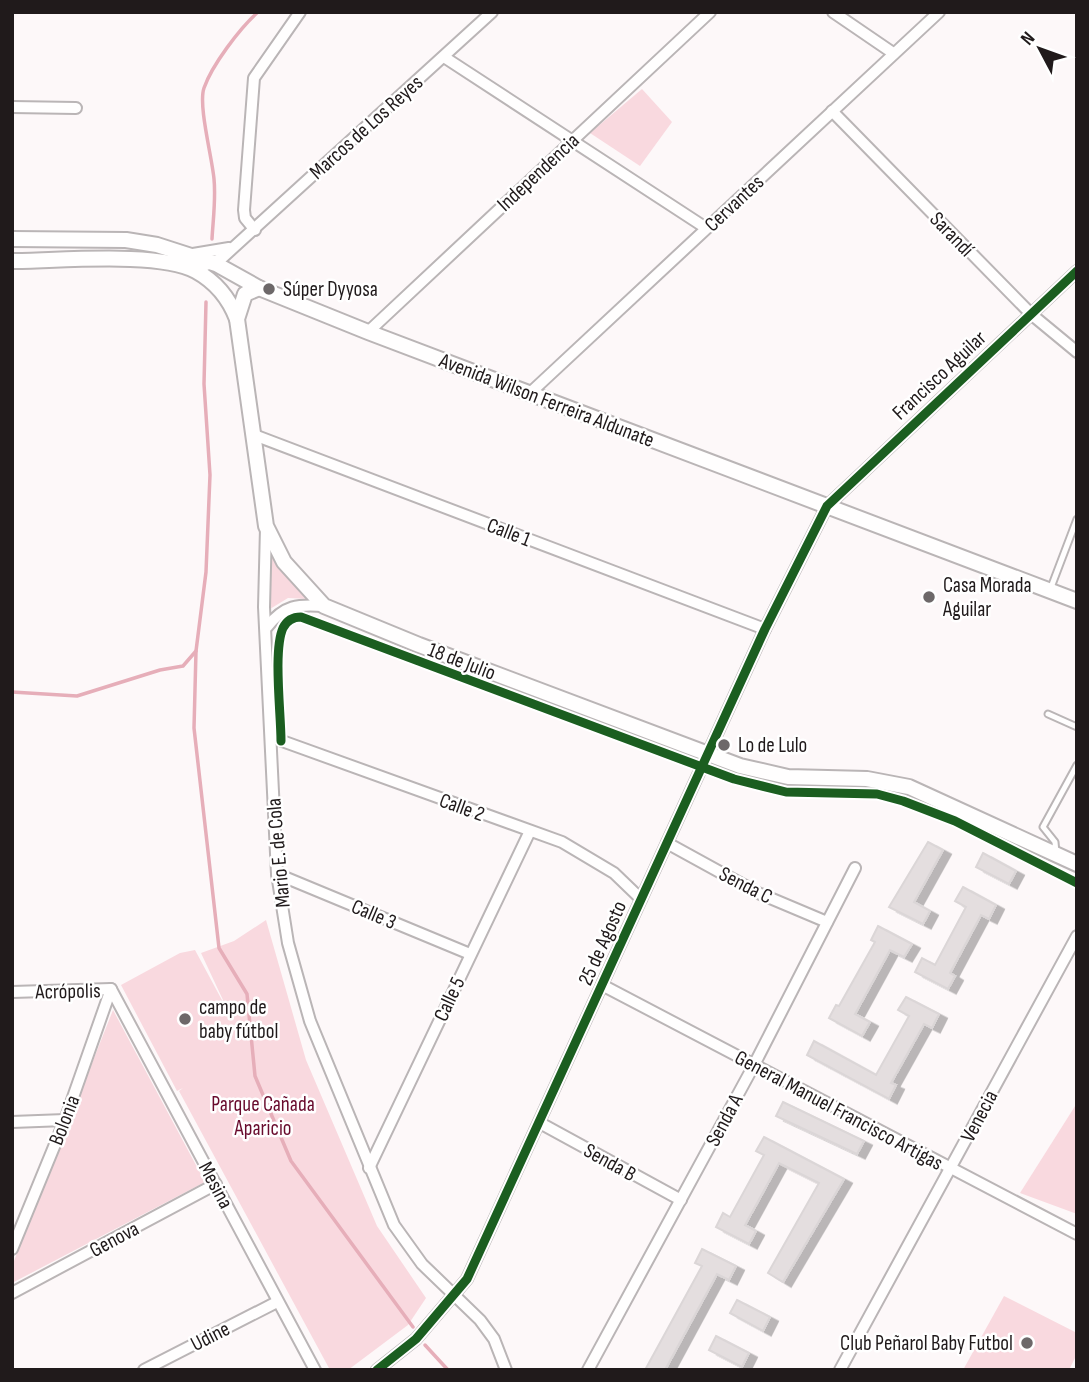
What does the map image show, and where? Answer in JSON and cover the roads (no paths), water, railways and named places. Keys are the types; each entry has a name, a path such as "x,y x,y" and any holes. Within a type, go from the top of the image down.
{"street":[{"path":"254,230 245,218 244,210 254,78 300,12"},
{"name":"Marcos de Los Reyes","path":"195,270 216,264 492,12"},
{"name":"Independencia","path":"368,332 710,12"},
{"path":"833,12 893,53"},
{"name":"Cervantes","path":"529,394 939,12"},
{"path":"444,57 706,228"},
{"path":"12,107 76,108"},
{"name":"Sarandí","path":"832,111 1031,314 1077,352"},
{"name":"Avenida Wilson Ferreira Aldunate","path":"12,239 126,240 216,264 259,288 368,332 1077,601"},
{"name":"Marcos de Los Reyes","path":"181,253 224,251 240,241"},
{"path":"12,261 167,262 195,270 224,293 237,319"},
{"name":"Francisco Aguilar","path":"827,506 1077,271"},
{"path":"237,319 245,294 259,288"},
{"name":"Mario E. de Cola","path":"237,319 265,526 277,874 288,943 310,1021 394,1225 422,1264 480,1320 494,1339 506,1370"},
{"name":"Calle 1","path":"254,435 765,629"},
{"name":"25 de Agosto","path":"377,1370 416,1339 455,1297 467,1279 765,629 827,506"},
{"name":"18 de Julio","path":"265,526 284,562 324,606"},
{"name":"18 de Julio","path":"267,627 287,607 300,604 324,606 398,637 708,754 771,774 867,779 909,788 1077,864"},
{"name":"Calle 2","path":"271,737 583,852 614,873 641,899"},
{"name":"Calle 5","path":"369,1168 530,831"},
{"name":"Senda C","path":"667,843 758,893 827,922"},
{"name":"Senda A","path":"588,1370 754,1065 855,867"},
{"name":"Calle 3","path":"277,874 470,954"},
{"name":"Venecia","path":"840,1370 1077,936"},
{"name":"General Manuel Francisco Artigas","path":"602,985 1077,1234"},
{"name":"Acrópolis","path":"12,992 111,989 119,1000"},
{"name":"Bolonia","path":"12,1249 65,1120 111,989"},
{"name":"Mesina","path":"119,1000 315,1370"},
{"path":"12,1122 65,1120"},
{"name":"Senda B","path":"540,1123 681,1200"},
{"name":"Genova","path":"12,1293 216,1184"},
{"name":"Udine","path":"144,1370 277,1302"}],"lane":[{"path":"1049,590 1077,519"},
{"path":"1048,714 1077,727"},
{"path":"1056,853 1055,842 1043,827 1077,765"}],"waterway":[{"path":"212,239 215,187 204,118 204,88 227,47 258,12"},
{"path":"12,692 77,696 160,670 183,666 196,651 206,572 210,475 204,384 206,302"},
{"path":"196,651 194,728 219,948 247,994 255,1076 291,1161 413,1327"},
{"path":"425,1345 448,1370"}],"place":[{"name":"Súper Dyyosa","path":"269,289"},
{"name":"Casa Morada Aguilar","path":"929,597"},
{"name":"Lo de Lulo","path":"724,745"},
{"name":"campo de baby fútbol","path":"185,1019"},
{"name":"Club Peñarol Baby Futbol","path":"1027,1343"}],"park label":[{"name":"Parque Cañada Aparicio","path":"263,1116"}]}
